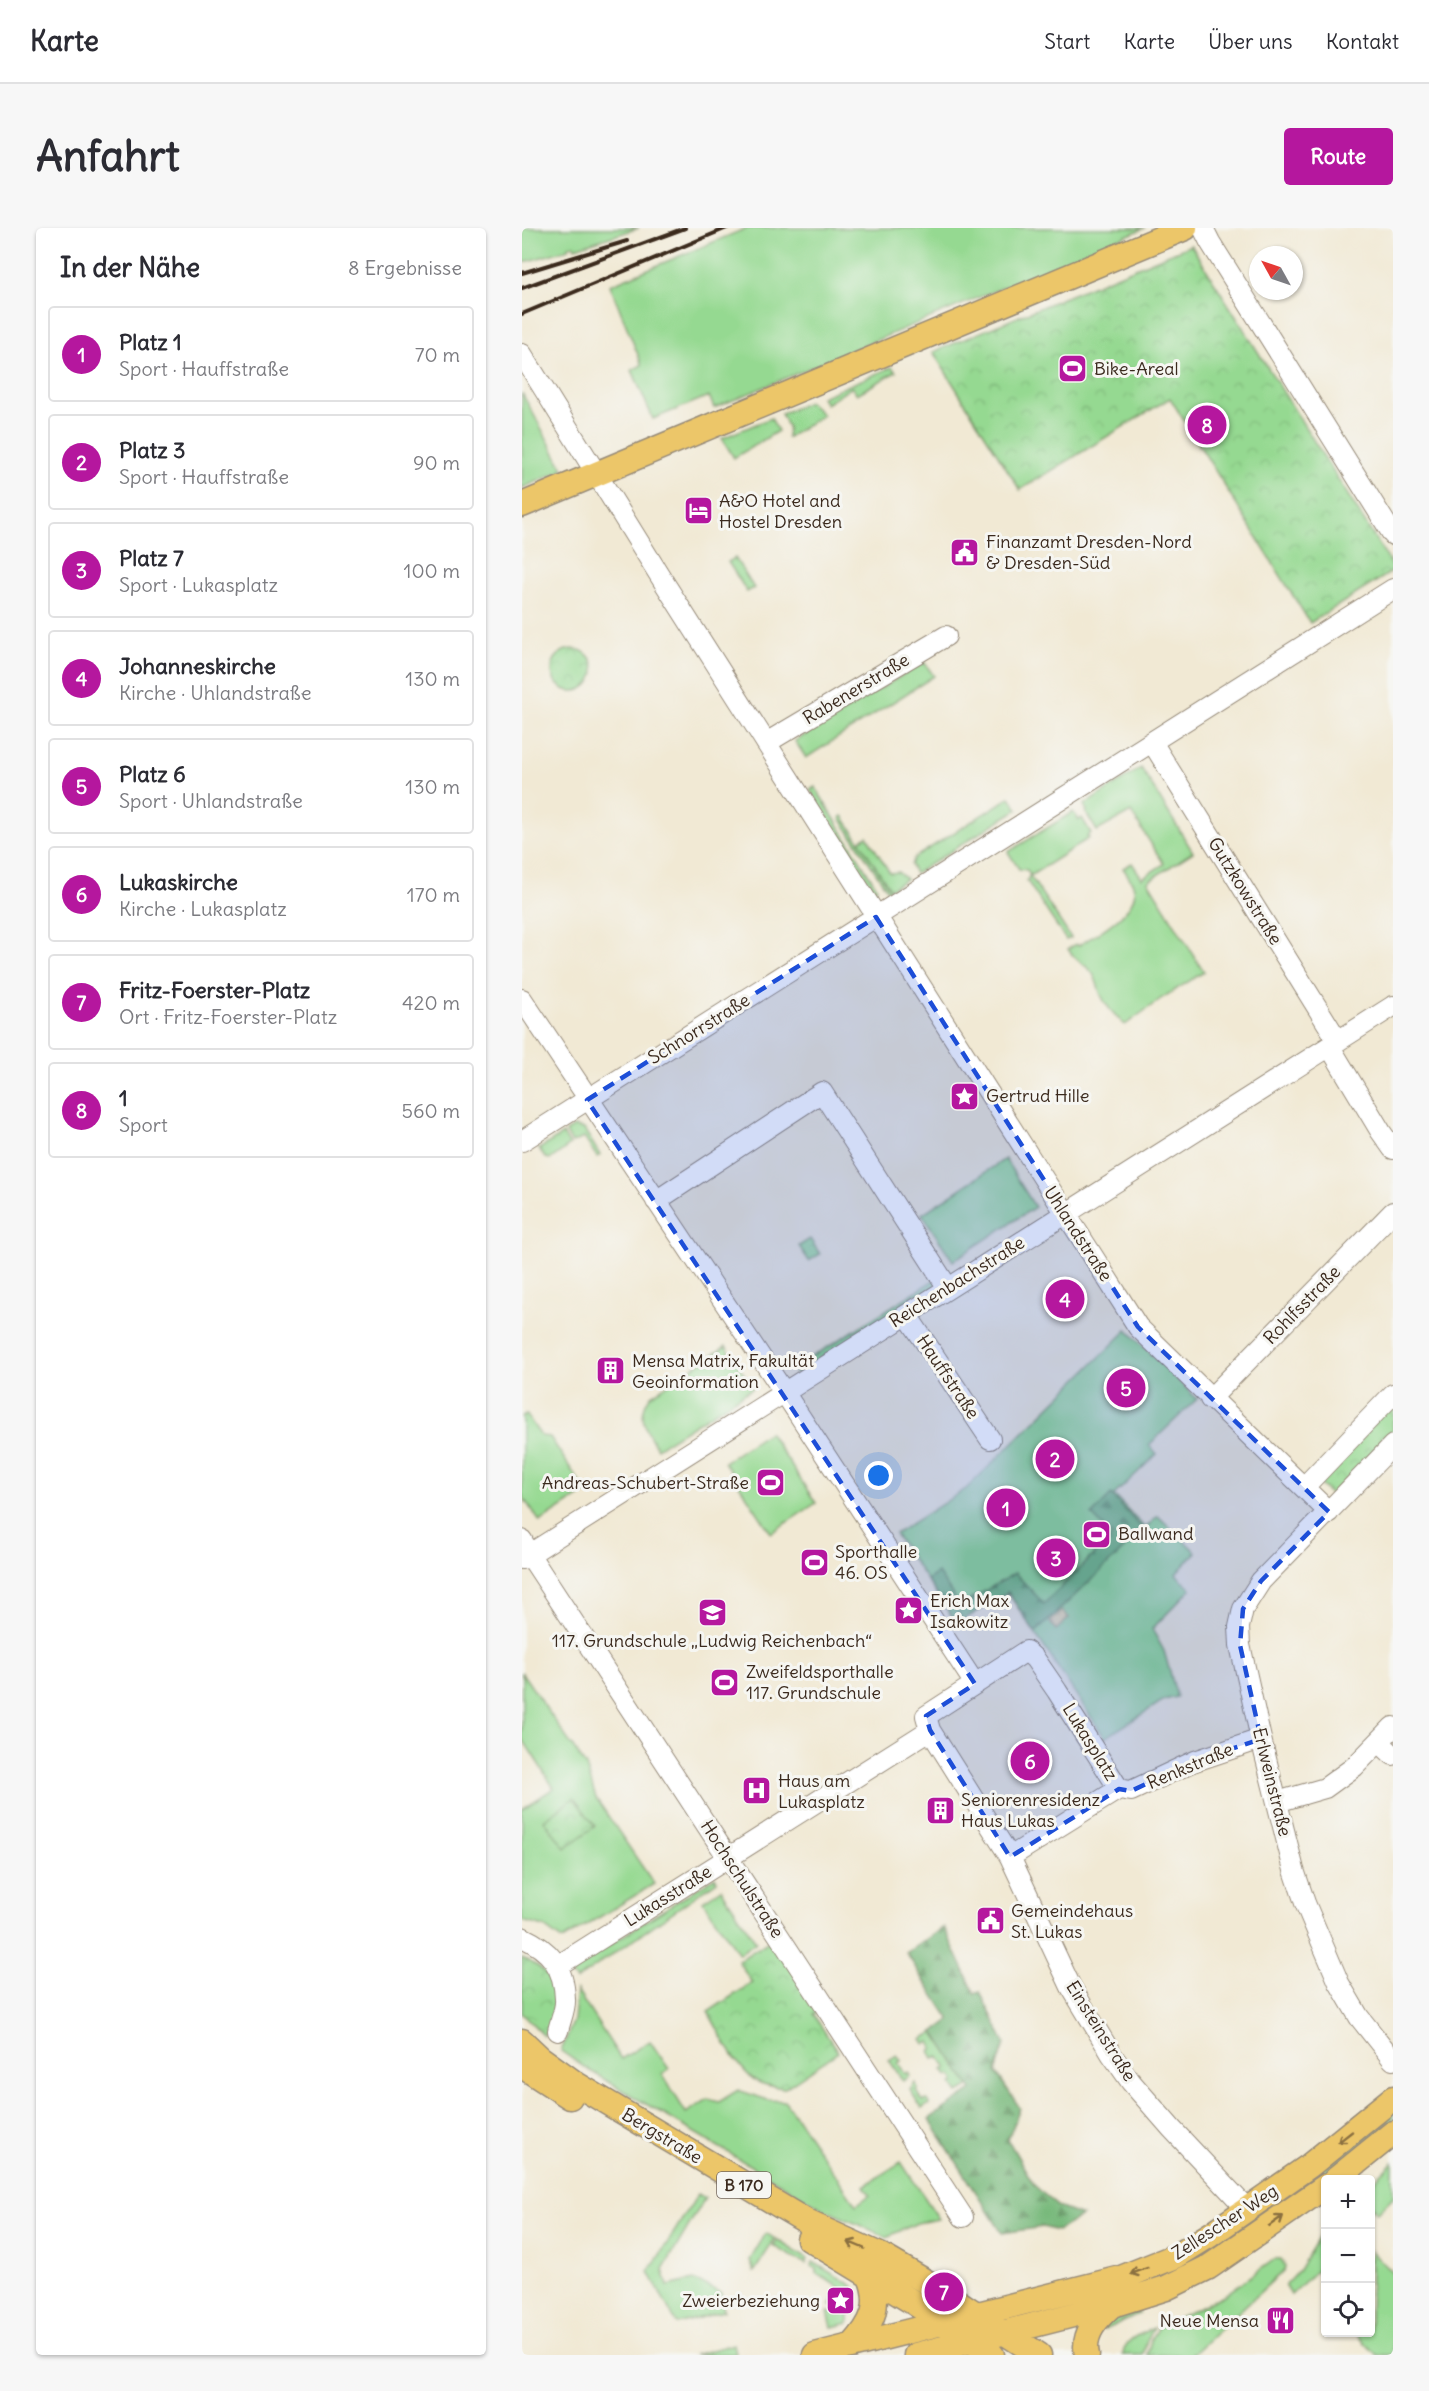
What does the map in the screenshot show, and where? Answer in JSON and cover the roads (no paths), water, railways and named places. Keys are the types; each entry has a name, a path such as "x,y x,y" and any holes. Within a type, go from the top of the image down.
{"main road":[{"path":"522,504 1185,228"},
{"name":"Bergstraße","path":"522,2041 540,2058 576,2084 677,2145 809,2223 882,2256 977,2314"},
{"name":"B 170","path":"522,2066 536,2077 869,2274 944,2321 992,2355"},
{"name":"Zellescher Weg","path":"815,2355 1121,2278 1176,2256 1248,2210 1309,2166 1393,2098"},
{"path":"1341,2175 1393,2133"},
{"name":"Zellescher Weg","path":"916,2355 1112,2305 1166,2288 1209,2267 1321,2189"},
{"path":"852,2346 867,2329 874,2315 875,2291 869,2274"},
{"path":"1087,2355 1090,2329 1112,2305"},
{"name":"B 170","path":"977,2314 1036,2353"}],"street":[{"path":"1203,228 1215,252 1393,534"},
{"name":"Uhlandstraße","path":"522,354 876,917 1138,1327 1329,1512"},
{"name":"Schnorrstraße","path":"522,1141 1393,589"},
{"name":"Rabenerstraße","path":"766,743 946,636"},
{"name":"Gutzkowstraße","path":"1152,742 1334,1044 1376,1125 1393,1149"},
{"path":"522,999 975,1684"},
{"name":"Reichenbachstraße","path":"524,1551 907,1315 1393,1006"},
{"path":"656,1201 822,1092 948,1288"},
{"name":"Rohlfsstraße","path":"1210,1399 1393,1212"},
{"name":"Hauffstraße","path":"907,1315 990,1439"},
{"path":"1304,1488 1393,1394"},
{"name":"Erlweinstraße","path":"1393,1445 1261,1581 1243,1609 1239,1627 1240,1645 1261,1739 1301,1892 1332,1969 1359,2017 1393,2060"},
{"name":"Hochschulstraße","path":"524,1551 963,2217"},
{"name":"Lukasplatz","path":"930,1730 926,1716 1026,1651 1035,1659 1057,1691 1119,1789 1010,1857"},
{"path":"1277,1802 1325,1788 1354,1767 1386,1749 1393,1727"},
{"path":"930,1730 1010,1857"},
{"name":"Lukasstraße","path":"559,1965 930,1730"},
{"name":"Renkstraße","path":"1119,1789 1131,1791 1194,1761 1261,1739"},
{"name":"Einsteinstraße","path":"1010,1857 1071,1988 1112,2055 1131,2082 1165,2121 1248,2210"},
{"path":"522,1937 540,1945 559,1965 566,2000 558,2031"}],"railway":[{"path":"522,288 685,228"},
{"path":"522,314 727,228"},
{"path":"522,273 627,241"}],"place":[{"name":"Bike-Areal","path":"1073,369"},
{"name":"1","path":"1207,425"},
{"name":"A&O Hotel and Hostel Dresden","path":"698,511"},
{"name":"Finanzamt Dresden-Nord & Dresden-Süd","path":"965,552"},
{"name":"Gertrud Hille","path":"965,1096"},
{"name":"Johanneskirche","path":"1065,1299"},
{"name":"Mensa Matrix, Fakultät Geoinformation","path":"611,1371"},
{"name":"Platz 6","path":"1126,1388"},
{"name":"Platz 3","path":"1055,1459"},
{"name":"Andreas-Schubert-Straße","path":"770,1483"},
{"name":"Platz 1","path":"1006,1508"},
{"name":"Ballwand","path":"1097,1534"},
{"name":"Platz 7","path":"1056,1558"},
{"name":"Sporthalle 46. OS","path":"814,1562"},
{"name":"Erich Max Isakowitz","path":"909,1611"},
{"name":"117. Grundschule „Ludwig Reichenbach“","path":"712,1612"},
{"name":"Zweifeldsporthalle 117. Grundschule","path":"725,1682"},
{"name":"Lukaskirche","path":"1030,1761"},
{"name":"Haus am Lukasplatz","path":"757,1791"},
{"name":"Seniorenresidenz Haus Lukas","path":"940,1810"},
{"name":"Gemeindehaus St. Lukas","path":"990,1921"},
{"name":"Fritz-Foerster-Platz","path":"944,2292"},
{"name":"Zweierbeziehung","path":"841,2301"},
{"name":"Neue Mensa","path":"1280,2321"}]}
